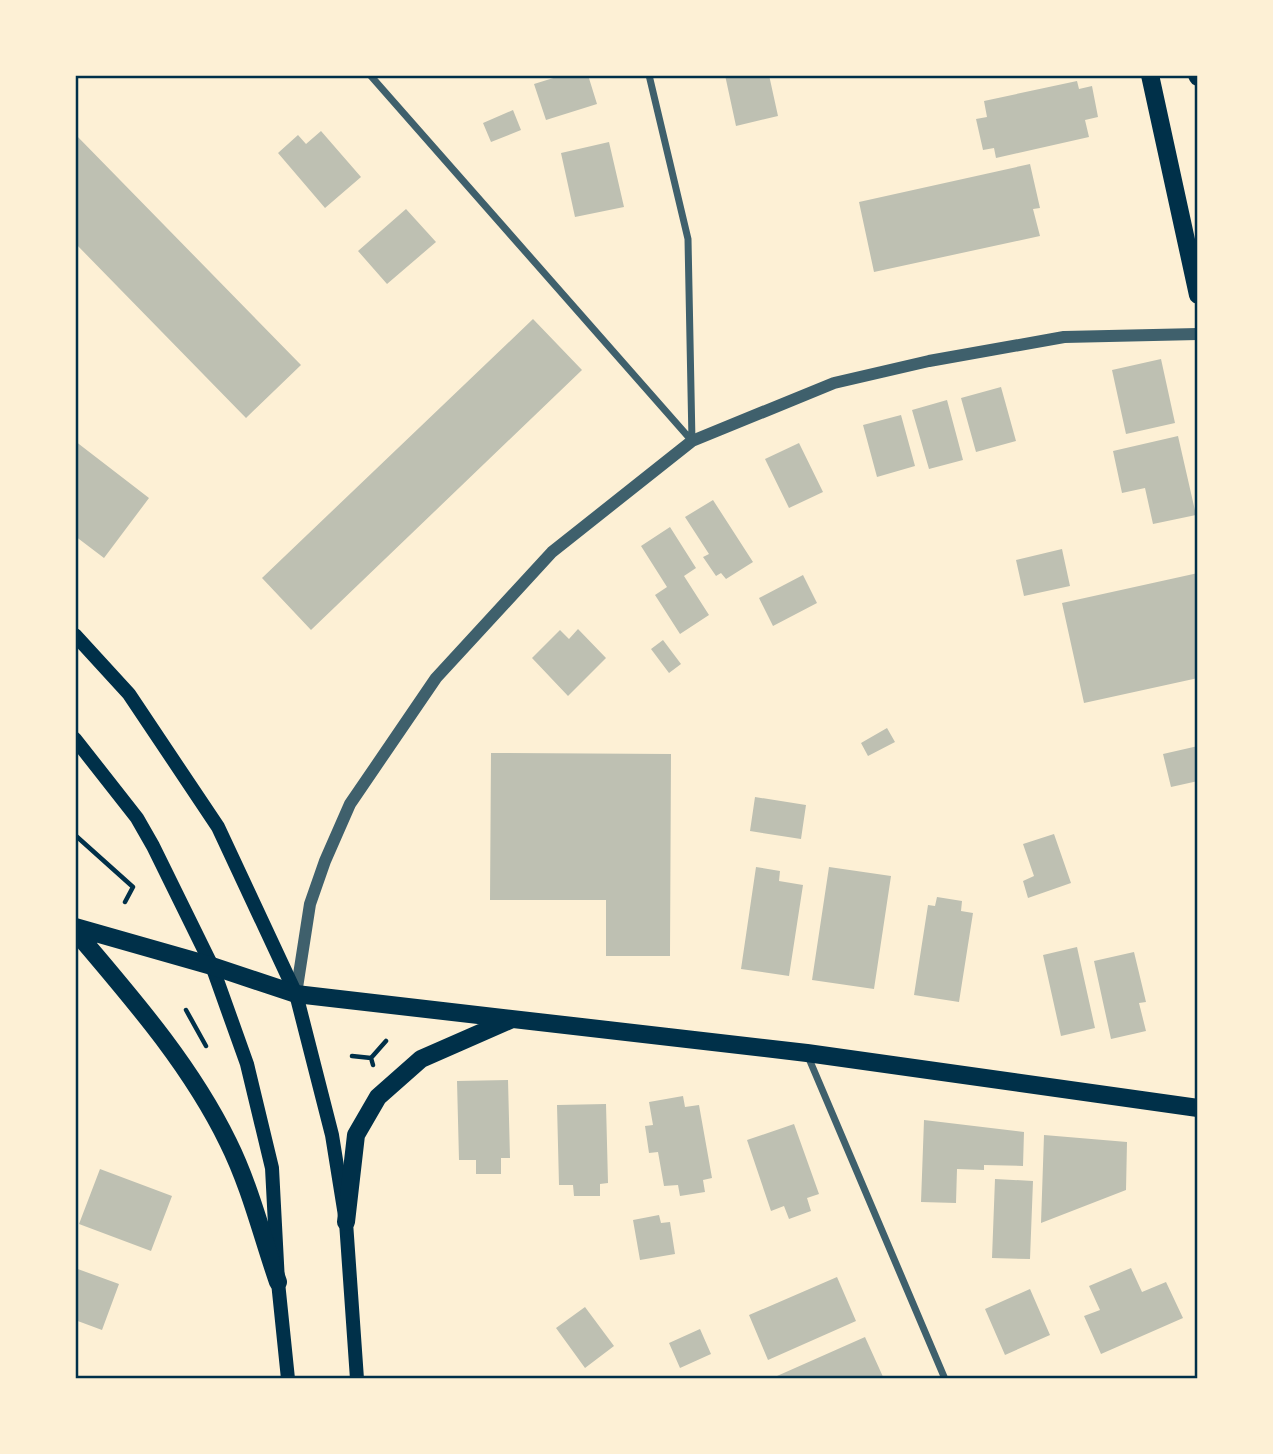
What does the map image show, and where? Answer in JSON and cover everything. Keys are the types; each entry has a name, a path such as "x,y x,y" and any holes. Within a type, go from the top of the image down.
{"main road":[{"path":"1150,75 1198,295"},
{"path":"75,635 129,694 218,827 296,995 330,1123 346,1222 357,1379"},
{"path":"75,739 137,818 212,966 247,1064 272,1168 278,1282 288,1379"},
{"path":"75,929 212,966 296,995 807,1053 1198,1108"},
{"path":"75,929 144,1013 207,1104 229,1144 278,1282"},
{"path":"346,1222 356,1135 378,1097 421,1059 512,1019"}],"street":[{"path":"370,75 692,441"},
{"path":"649,75 688,239 692,441"},
{"path":"296,995 310,904 350,804 436,678 552,552 692,441 834,383 929,361 1064,337 1198,334"},
{"path":"807,1053 945,1379"}],"path":[{"path":"75,835 133,887 125,902"},
{"path":"371,1058 386,1041"},
{"path":"352,1056 371,1058"},
{"path":"371,1058 375,1075"}],"building":[{"path":"563,75 588,75 597,104 546,120 534,84"},
{"path":"725,75 769,75 778,116 736,126"},
{"path":"1077,81 1079,89 1092,86 1098,117 1085,120 1089,137 996,158 994,148 983,150 976,119 987,117 984,101"},
{"path":"513,110 521,130 491,142 483,123"},
{"path":"321,131 361,177 325,208 278,153 298,135 306,144"},
{"path":"75,134 301,365 246,418 75,243"},
{"path":"609,142 624,207 575,217 561,153"},
{"path":"1030,164 1040,208 1033,209 1040,236 874,272 859,202"},
{"path":"406,209 436,242 387,284 358,251"},
{"path":"533,319 582,370 311,630 262,578"},
{"path":"1161,359 1175,423 1126,434 1112,370"},
{"path":"1001,387 1016,441 976,452 961,398"},
{"path":"947,400 963,460 929,469 912,410"},
{"path":"901,415 915,466 877,477 863,425"},
{"path":"1178,436 1196,515 1153,524 1145,488 1122,493 1113,451"},
{"path":"75,441 149,498 104,558 75,536"},
{"path":"799,443 823,492 789,508 765,459"},
{"path":"713,500 753,562 726,579 721,573 716,576 703,557 709,554 685,517"},
{"path":"670,527 696,568 684,576 709,615 680,634 655,595 667,587 641,546"},
{"path":"1062,549 1070,586 1024,596 1016,560"},
{"path":"1198,573 1198,678 1084,703 1062,603"},
{"path":"803,575 817,603 773,626 759,598"},
{"path":"578,629 606,658 568,696 532,658 560,630 569,639"},
{"path":"663,640 681,664 669,673 651,649"},
{"path":"887,728 895,742 868,756 861,743"},
{"path":"1198,746 1198,781 1171,787 1163,754"},
{"path":"491,753 671,754 670,956 606,956 606,900 490,900"},
{"path":"755,797 806,805 801,839 750,831"},
{"path":"1054,834 1071,883 1028,898 1023,881 1034,876 1023,844"},
{"path":"756,867 780,871 779,881 803,885 789,976 741,969"},
{"path":"829,867 891,876 874,989 812,980"},
{"path":"937,897 962,901 961,911 973,913 959,1002 914,995 928,905 935,906"},
{"path":"1077,947 1095,1028 1061,1036 1043,955"},
{"path":"1134,952 1146,1002 1139,1003 1146,1031 1111,1039 1094,961"},
{"path":"508,1080 510,1158 501,1158 501,1174 476,1174 476,1160 459,1160 457,1081"},
{"path":"683,1096 685,1107 699,1105 712,1178 703,1180 705,1192 680,1196 678,1185 664,1186 658,1152 649,1153 645,1126 653,1125 649,1102"},
{"path":"606,1104 608,1183 600,1184 600,1196 574,1196 573,1185 559,1185 557,1105"},
{"path":"924,1120 1024,1132 1023,1166 984,1165 984,1170 957,1169 956,1203 921,1202"},
{"path":"794,1124 819,1194 807,1198 811,1211 789,1219 784,1206 771,1211 747,1140"},
{"path":"1044,1135 1127,1142 1126,1190 1041,1223"},
{"path":"100,1169 172,1196 151,1251 79,1224"},
{"path":"995,1179 1033,1181 1030,1259 992,1258"},
{"path":"659,1215 661,1223 670,1222 675,1254 640,1260 633,1220"},
{"path":"75,1268 119,1284 102,1330 75,1320"},
{"path":"1131,1268 1142,1292 1166,1282 1183,1318 1101,1354 1084,1316 1100,1310 1089,1286"},
{"path":"837,1277 856,1321 768,1360 749,1315"},
{"path":"1030,1289 1050,1335 1005,1355 985,1309"},
{"path":"585,1307 614,1346 585,1368 556,1328"},
{"path":"700,1329 711,1354 680,1368 669,1343"},
{"path":"865,1337 884,1379 779,1379 777,1376"}]}
